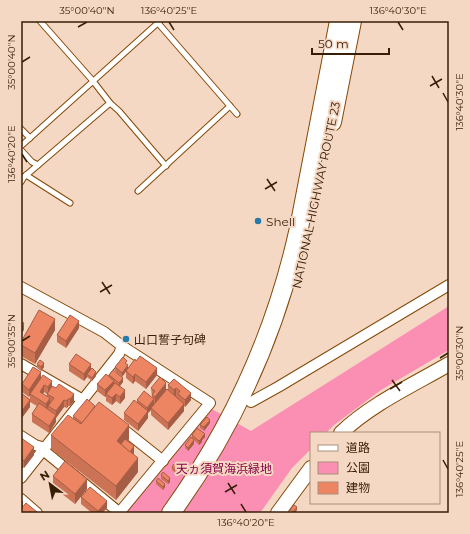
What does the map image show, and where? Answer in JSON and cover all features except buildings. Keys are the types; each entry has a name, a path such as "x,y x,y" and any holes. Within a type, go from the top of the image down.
{"highway":[{"name":"NATIONAL HIGHWAY ROUTE 23","path":"171,513 214,448 227,424 258,359 274,319 292,259 299,228 339,21"},
{"name":"NATIONAL HIGHWAY ROUTE 23","path":"185,513 212,472 251,402 263,377 284,323 303,262 352,21"}],"street":[{"path":"251,402 449,285"},
{"path":"21,287 104,332 122,346 210,403 120,513 44,449 21,436"},
{"path":"21,478 86,401 120,354 122,346"},
{"path":"21,364 86,401"},
{"path":"343,432 365,413 385,400 449,364"},
{"path":"108,418 163,461"},
{"path":"278,513 310,469"},
{"path":"21,500 37,513"}],"lane":[{"path":"40,21 166,166"},
{"path":"21,146 159,22 237,114"},
{"path":"21,182 26,175 110,103"},
{"path":"138,191 230,106"},
{"path":"21,129 30,138"},
{"path":"21,150 32,162 38,165"},
{"path":"26,175 70,204"}],"green space":[{"name":"天ヵ須賀海浜緑地","path":"449,306 449,350 381,390 334,425 327,432 310,432 310,450 292,468 260,513 126,513 212,409 251,431"}],"place":[{"name":"Shell","path":"258,221"},
{"name":"山口誓子句碑","path":"126,339"}]}
